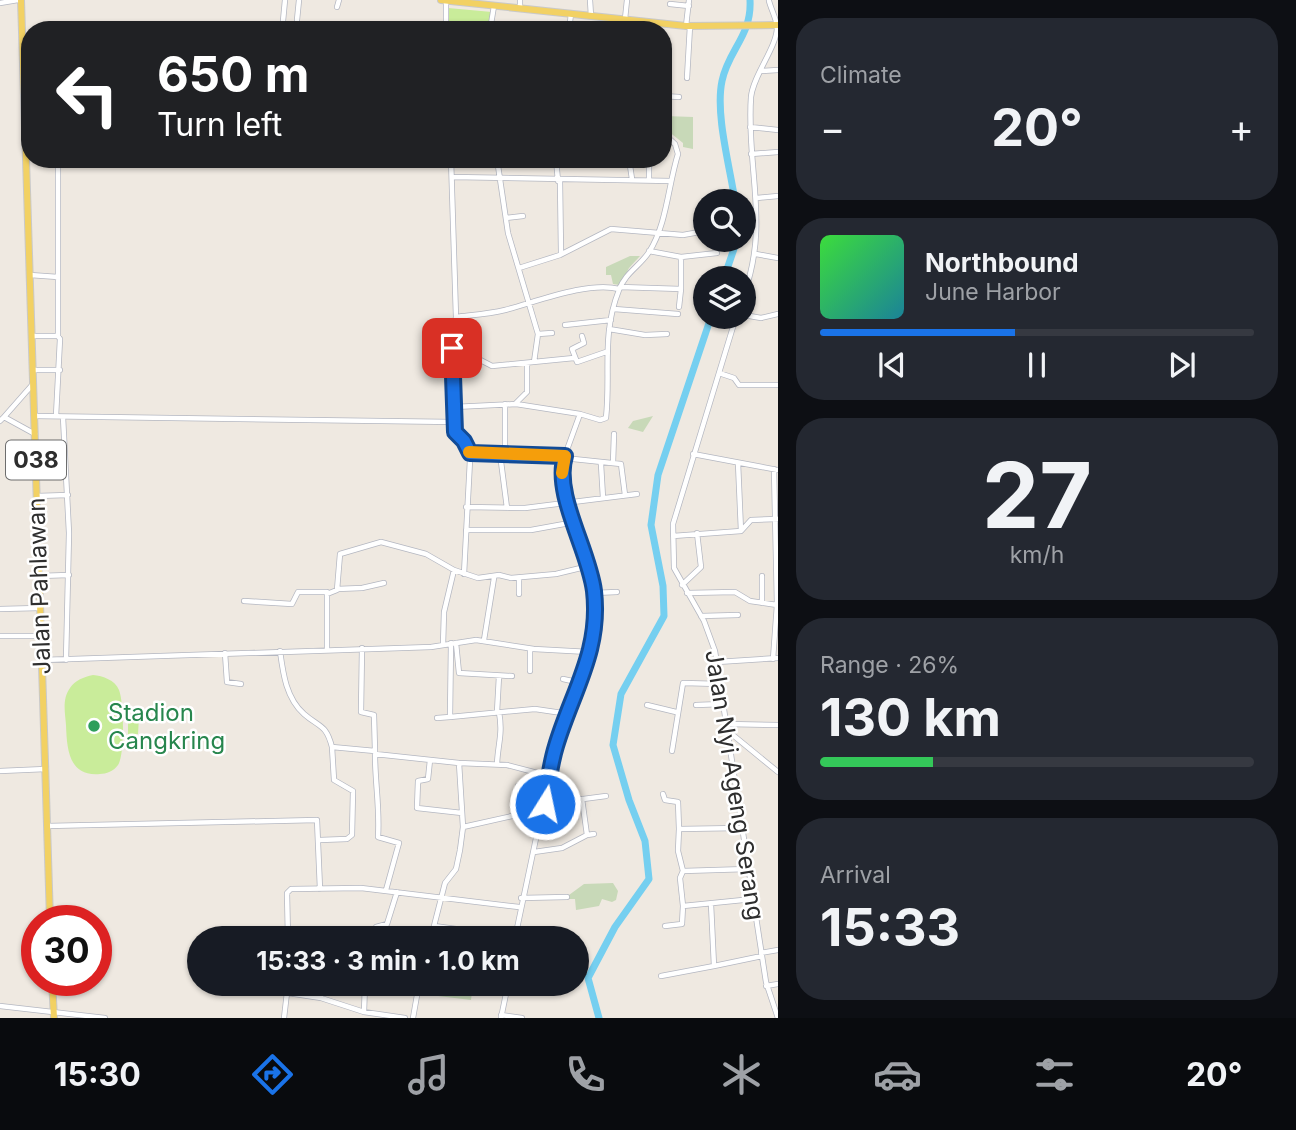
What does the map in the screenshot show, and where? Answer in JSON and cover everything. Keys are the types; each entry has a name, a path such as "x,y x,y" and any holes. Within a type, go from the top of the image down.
{"main road":[{"name":"Jalan Pahlawan","path":"19,0 21,31"},
{"path":"443,0 637,21"},
{"path":"672,27 778,25"},
{"name":"Jalan Pahlawan","path":"28,168 33,384 37,416 35,434 40,636 50,905"},
{"path":"53,996 54,1018"}],"street":[{"path":"0,2 19,0"},
{"path":"283,21 285,0"},
{"path":"297,20 299,0"},
{"path":"337,7 339,0"},
{"path":"443,0 445,21"},
{"path":"520,0 520,8"},
{"path":"590,0 591,16"},
{"path":"625,19 627,0"},
{"path":"752,266 756,254 757,198 751,154 752,88 778,25 769,1"},
{"path":"670,4 689,3 687,78"},
{"path":"492,21 494,6"},
{"path":"570,21 571,14"},
{"path":"760,71 778,70"},
{"path":"672,97 679,97"},
{"path":"750,127 778,128"},
{"path":"454,407 516,404 580,414 600,420 606,418 606,352 611,320 620,288 629,271 649,251 658,233 679,150 672,143"},
{"path":"751,154 778,152"},
{"path":"56,416 61,342 58,336 58,168"},
{"path":"451,168 456,317 452,348 454,422 455,432 470,453 464,574"},
{"path":"498,168 506,218 538,334 534,362"},
{"path":"557,168 561,254"},
{"path":"630,168 632,179"},
{"path":"649,168 649,178"},
{"path":"451,177 559,181 649,178 671,181"},
{"path":"757,198 778,196"},
{"path":"506,218 523,216"},
{"path":"519,268 561,254 611,229 683,235 693,233"},
{"path":"649,251 681,257 717,253"},
{"path":"756,254 778,258"},
{"path":"679,307 681,257"},
{"path":"30,275 58,276"},
{"path":"456,317 495,312 590,290 681,289"},
{"path":"614,309 678,314"},
{"path":"756,317 778,314"},
{"path":"565,325 611,320"},
{"path":"609,329 645,335 667,334"},
{"name":"Jalan Nyi Ageng Serang","path":"732,329 675,512 674,568 701,616 717,662 766,986 778,1018"},
{"path":"538,334 552,333"},
{"path":"32,336 58,336"},
{"path":"574,358 573,348 584,343 582,336"},
{"path":"452,348 463,351 487,366 574,358 580,362 606,352"},
{"path":"516,404 527,392 527,363"},
{"path":"33,369 60,370"},
{"path":"719,373 734,378 738,385 778,385"},
{"path":"33,384 2,419 35,434"},
{"path":"505,404 503,454 507,508"},
{"path":"516,926 556,744 581,683 594,630 594,593 589,566 562,478 564,457 580,414"},
{"path":"37,416 454,422"},
{"path":"63,417 69,575 66,660"},
{"path":"613,463 614,434"},
{"path":"470,453 564,457 622,465 625,495"},
{"path":"693,454 776,469 778,605 775,658 717,662"},
{"path":"738,463 741,531"},
{"path":"601,464 603,498"},
{"path":"467,507 545,507 568,501 637,494"},
{"path":"37,496 68,495"},
{"path":"673,536 741,531 749,521 776,519"},
{"path":"466,530 531,530 575,522"},
{"path":"682,585 701,567 697,533"},
{"path":"337,589 338,555 373,542 417,551 464,574 494,578 499,575 519,578 556,574 589,566"},
{"path":"443,645 444,612 454,570"},
{"path":"39,576 69,575"},
{"path":"762,576 762,603"},
{"path":"484,640 494,578"},
{"path":"519,578 519,594"},
{"path":"244,601 292,604 298,592 328,592 384,583"},
{"path":"327,649 328,592"},
{"path":"594,593 617,592"},
{"path":"687,593 735,592 748,600 778,605"},
{"path":"0,609 40,608"},
{"path":"701,616 738,615"},
{"path":"0,636 40,636"},
{"path":"42,660 443,645 484,640 530,649 589,652"},
{"path":"453,643 459,673 512,676"},
{"path":"450,717 453,643"},
{"path":"362,648 361,712 374,715 378,837 399,843 386,890"},
{"path":"530,649 530,671"},
{"path":"280,651 285,686 302,712 327,731 332,747 334,780 353,791 352,835 347,839 320,840"},
{"path":"225,653 227,682 241,684"},
{"path":"497,764 498,743 503,734 498,712 499,676"},
{"path":"563,679 581,683"},
{"path":"672,751 676,712 683,683 720,684"},
{"path":"696,705 723,704"},
{"path":"648,705 676,712"},
{"path":"438,718 535,709 569,714"},
{"path":"726,724 778,725"},
{"path":"727,731 778,772"},
{"path":"332,747 459,763 511,765 550,776"},
{"path":"430,760 428,779 418,782 417,808 462,813"},
{"path":"434,926 447,880 457,866 463,827 459,763"},
{"path":"0,771 46,769"},
{"path":"518,786 519,815"},
{"path":"663,794 665,800 678,802 678,847 683,871 680,878 682,924 665,926"},
{"path":"463,827 519,815 545,804 606,796"},
{"path":"582,799 587,835"},
{"path":"47,826 313,820 319,822 320,889"},
{"path":"679,829 741,828"},
{"path":"533,852 562,848 594,834"},
{"path":"683,871 748,869"},
{"path":"288,926 288,891 386,890 519,907"},
{"path":"382,926 387,924 397,892"},
{"path":"521,898 566,897"},
{"path":"683,906 753,899"},
{"path":"711,904 714,966"},
{"path":"662,976 778,950"},
{"path":"766,986 778,984"},
{"path":"284,1018 288,996"},
{"path":"307,996 364,1012 405,1018"},
{"path":"364,1012 365,996"},
{"path":"413,1018 417,996"},
{"path":"505,996 501,1016 522,1018"},
{"path":"0,1006 105,1018"}],"green space":[{"path":"448,8 492,12 490,21 448,21"},
{"path":"672,116 693,117 693,149 683,147 683,143 672,134"},
{"path":"630,256 640,256 629,268 620,285 613,284 611,275 606,275 606,267"},
{"path":"653,416 643,432 628,428 633,421"},
{"name":"Stadion Cangkring","path":"93,675 115,684 122,705 123,740 120,759 114,769 102,774 89,774 75,766 67,743 67,692 77,681"},
{"path":"128,717 139,717 138,734 128,735"},
{"path":"613,883 618,891 616,900 612,902 602,899 599,906 576,910 575,899 568,899 569,895 584,884"},
{"path":"438,996 472,996 471,1000"}],"waterway":[{"path":"733,189 722,125 720,94 725,70 744,33 750,13 750,0"},
{"path":"728,266 733,252"},
{"path":"599,1018 588,978 615,927 649,879 645,841 629,800 613,745 621,694 664,616 663,586 651,525 658,475 707,329"}],"slow traffic":[{"path":"469,452 565,456 562,473"}],"place":[{"name":"Stadion Cangkring","path":"94,726"}],"route":[{"path":"452,348 454,429 457,436 464,441 470,453 565,456 562,478 565,495 591,574 595,612 587,666 556,744 545,804"}]}
